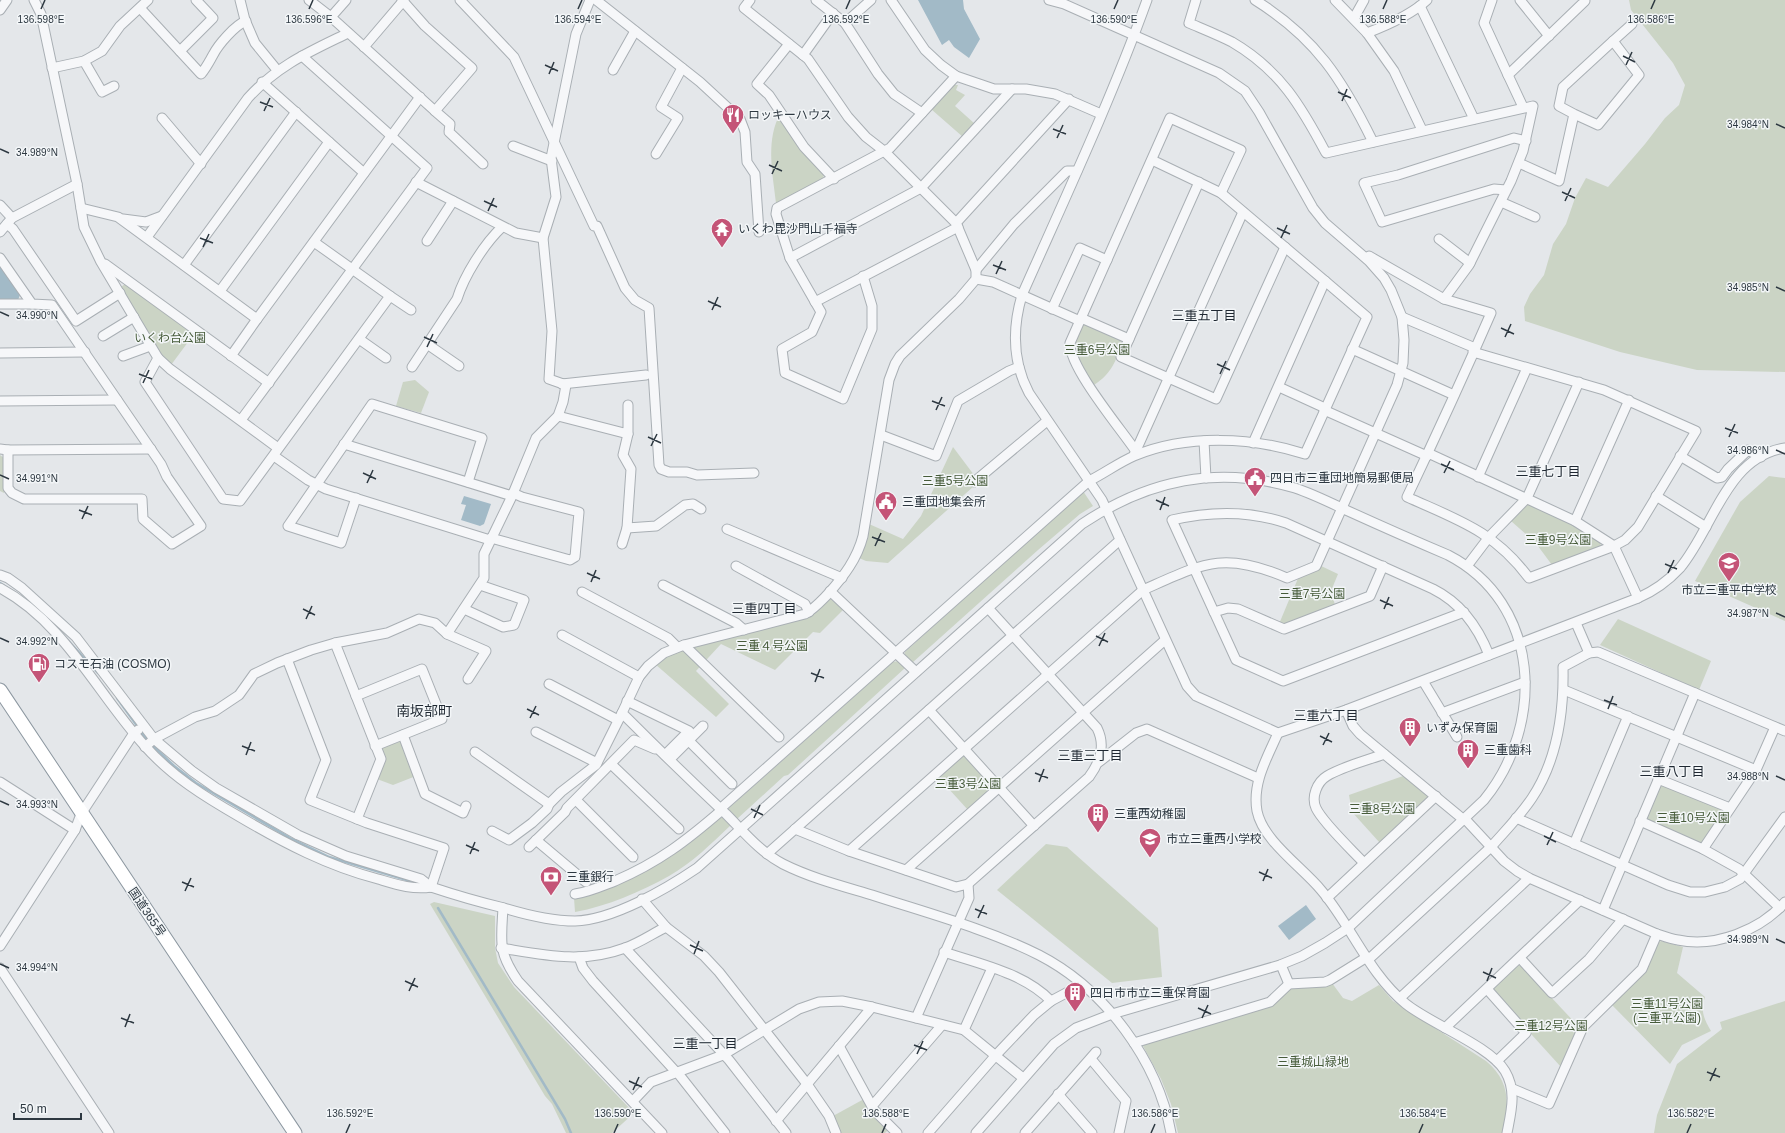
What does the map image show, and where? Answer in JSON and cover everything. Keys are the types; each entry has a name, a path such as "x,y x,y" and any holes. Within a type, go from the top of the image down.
{"highway":[{"name":"国道365号","path":"0,690 81,814 295,1133"}],"street":[{"path":"0,10 7,0"},
{"path":"34,0 41,14 77,184 84,227 101,262 158,358 170,369 241,420 276,452 316,484 326,489 491,539 570,560 575,557 579,512 468,482 344,444"},
{"path":"52,68 84,61 102,51 120,26 148,0"},
{"path":"180,51 213,18 196,0"},
{"path":"240,0 246,21 255,43 277,70"},
{"path":"309,0 331,17 450,124 449,132 483,164"},
{"path":"331,17 346,0"},
{"path":"364,47 403,0 425,26 472,68 435,111"},
{"path":"460,0 514,57 554,140 576,191 594,226 597,226 625,288 635,300 649,308 659,465 661,469 666,472 687,472 697,475 754,473"},
{"path":"447,634 484,578 483,559 491,539 513,494 536,438 558,416 565,395 566,385 549,379 552,331 543,238 556,197 552,161 554,140 576,34 590,0"},
{"path":"596,0 682,68 719,99 740,120 743,125 747,162 755,174 759,232"},
{"path":"750,0 744,8 811,63 842,111 866,137 922,188 957,225 976,274 1052,309 1129,339"},
{"path":"816,0 845,23 884,83 898,98 922,113"},
{"path":"845,23 871,0"},
{"path":"891,0 925,50 937,62 956,76 994,89 1012,89 1055,94 1101,114"},
{"path":"849,851 1143,590 1194,568 1218,562 1237,562 1258,566 1287,578 1316,566 1376,433 1402,371 1404,340 1402,317 1384,278 1369,261 1329,226 1313,208 1259,112 1245,91 1230,79 1219,73 1064,4 1049,0"},
{"path":"1148,0 1135,35 1077,171 1022,295 1015,327 1015,351 1022,380 1029,393 1106,508 1187,686 1196,696 1278,734 1423,681 1638,598 1657,588 1679,568 1734,480 1743,469 1761,457 1785,448"},
{"path":"1196,0 1189,23 1232,42 1267,68 1293,96 1304,112 1326,153 1522,107 1533,106 1526,141 1519,163 1470,263 1444,299"},
{"path":"1255,0 1299,32 1326,61 1349,94 1373,142"},
{"path":"1336,0 1367,33 1394,71 1422,130"},
{"path":"1354,18 1364,0"},
{"path":"1492,0 1484,23 1522,107"},
{"path":"1520,0 1548,36"},
{"path":"1508,75 1585,1 1584,0"},
{"path":"1367,33 1382,27 1423,3 1474,119"},
{"path":"140,8 201,74 206,69 213,54 237,26 246,21"},
{"path":"803,55 833,14"},
{"path":"1613,41 1640,75 1598,125 1558,106 1563,87 1613,41 1632,24"},
{"path":"613,70 635,31"},
{"path":"147,237 248,98 262,82 277,70 348,33"},
{"path":"789,44 757,84 769,95 804,147 834,178"},
{"path":"241,420 427,168 302,56"},
{"path":"84,61 102,92 114,86"},
{"path":"656,154 678,118 661,107 682,68"},
{"path":"863,276 872,306 872,329 843,399 785,373 782,349 812,332 821,312 790,258 776,214 777,208 890,148 956,76"},
{"path":"262,82 364,173"},
{"path":"790,258 922,188 1012,89"},
{"path":"231,356 257,318 420,97"},
{"path":"815,302 957,225 1069,99"},
{"path":"184,265 296,112"},
{"path":"1519,163 1559,181 1574,114"},
{"path":"162,118 200,164"},
{"path":"1134,453 1074,362 1070,345 1080,319 1170,118 1241,150 1221,193"},
{"path":"1506,190 1494,189 1382,222 1364,183 1398,175 1514,138 1526,141"},
{"path":"220,291 329,142"},
{"path":"513,146 552,161"},
{"path":"575,894 607,884 653,862 679,846 1089,481 1134,453 1204,441 1253,443 1287,448 1305,454 1367,317 1221,193 1152,160"},
{"path":"492,831 509,840 532,823 547,809 549,804 561,792 597,763 639,677 658,657 681,646 789,619 809,612 842,578 855,558 863,536 890,376 898,360 959,299 1014,224 1067,171 1077,171"},
{"path":"416,182 502,227 516,233 543,238"},
{"path":"1199,182 1121,357 1216,399 1285,247"},
{"path":"0,232 10,221 77,184"},
{"path":"427,242 453,201"},
{"path":"1501,202 1535,218"},
{"path":"0,205 13,229 76,321 120,293"},
{"path":"81,208 141,222 162,216"},
{"path":"1134,453 1243,212"},
{"path":"118,217 257,318"},
{"path":"412,367 457,300 460,289 472,267 488,243 502,227"},
{"path":"1439,239 1470,263"},
{"path":"314,242 411,310"},
{"path":"1354,247 1444,299 1491,313 1474,350 1427,455 1407,497 1469,525 1489,537 1517,562 1529,578 1614,546 1625,540 1638,527 1696,431 1629,400 1579,382 1527,368 1474,350 1402,317"},
{"path":"1052,309 1080,248 1107,260"},
{"path":"0,258 32,304"},
{"path":"101,262 269,383"},
{"path":"1253,443 1325,281"},
{"path":"158,358 145,382 223,499 240,501 390,296"},
{"path":"0,304 52,304 161,464 167,477 201,526 172,544 143,519 142,499 24,499 12,493 8,488 4,450 150,449"},
{"path":"103,336 134,317"},
{"path":"359,338 386,358"},
{"path":"427,344 459,366"},
{"path":"123,356 150,346"},
{"path":"1352,349 1454,395"},
{"path":"0,353 85,352"},
{"path":"881,435 936,456 958,401 1009,371 1019,367"},
{"path":"1478,477 1527,368"},
{"path":"562,384 646,375"},
{"path":"1467,566 1489,537 1527,498 1579,382"},
{"path":"1279,387 1376,433 1527,498 1575,521 1614,546 1638,598"},
{"path":"0,400 117,400"},
{"path":"1575,521 1629,400"},
{"path":"356,498 341,543 288,526 372,404 482,438 468,482"},
{"path":"622,544 627,528 631,469 623,455 628,434 628,405"},
{"path":"558,416 628,434"},
{"path":"974,482 1047,421"},
{"path":"1204,441 1206,478"},
{"path":"1680,456 1717,478 1722,478 1728,469 1748,450 1761,457"},
{"path":"0,575 8,578 38,602 86,650 154,739 175,758 216,788 298,835 346,856 421,879 431,887 503,908 543,918 576,921 608,914 642,900 674,883 697,868 1082,524 1106,508 1134,494 1174,482 1206,478 1248,479 1280,484 1296,488 1448,556 1467,566 1483,579 1500,599 1514,623 1520,644 1525,672 1523,714 1515,746 1497,784 1464,820 1348,928 1314,950 1281,965 1112,1014 1088,1023 1067,1034 1047,1051 976,1133"},
{"path":"1656,496 1706,527"},
{"path":"627,528 656,526 685,505 693,504 701,509"},
{"path":"1464,612 1283,681 1236,660 1172,520 1212,513 1246,514 1286,523 1440,592 1464,612 1483,638 1489,655"},
{"path":"727,529 842,578"},
{"path":"767,854 1120,540"},
{"path":"736,566 805,604 809,612"},
{"path":"1214,612 1228,608 1238,609 1284,629 1370,596 1383,566"},
{"path":"464,609 503,627 514,625 524,600 480,585"},
{"path":"663,585 736,623 744,630"},
{"path":"0,588 15,596 60,638 77,658 134,734 145,746 169,770 206,797 299,850 330,864 369,877 418,889 431,887"},
{"path":"830,591 916,672"},
{"path":"582,592 681,646 779,738"},
{"path":"796,829 849,851 956,887 968,884 1089,777 1099,762 1102,751 1100,734 1095,725 988,608"},
{"path":"145,746 154,739 195,717 215,711 238,695 254,674 287,659 335,643 387,633 420,619 435,623 447,634 486,651 468,679"},
{"path":"1576,623 1589,653"},
{"path":"562,635 639,677"},
{"path":"906,870 998,786 1165,640"},
{"path":"335,643 381,759 357,819"},
{"path":"77,658 86,650"},
{"path":"1134,1043 1270,1002 1289,984 1324,982 1368,958 1491,847 1516,818 1538,788 1558,736 1564,690 1563,667 1589,653 1598,652 1785,731"},
{"path":"287,659 326,760 310,800 357,819 444,848 431,887"},
{"path":"356,696 422,669 442,720 375,746"},
{"path":"1423,681 1457,737"},
{"path":"1442,713 1525,682"},
{"path":"549,684 620,716 665,755 741,829 747,837 767,854 800,872 957,923 1012,943 1036,954 1062,969 1112,1014 1134,1043 1162,1097 1171,1133"},
{"path":"1564,690 1756,770"},
{"path":"1603,910 1695,694"},
{"path":"627,701 689,732 665,755"},
{"path":"929,710 1034,826"},
{"path":"1346,710 1357,732 1464,820 1510,867 1529,878 1657,934 1691,942 1722,938 1754,928 1774,915 1783,905 1745,874 1703,849 1640,821"},
{"path":"1574,844 1628,716"},
{"path":"0,946 75,830 81,814 134,734 143,726"},
{"path":"665,755 689,741 703,726"},
{"path":"1703,849 1756,770 1775,727"},
{"path":"1099,762 1136,732 1147,730 1258,778"},
{"path":"536,732 597,763"},
{"path":"1278,734 1258,778 1256,804 1261,823 1269,835 1322,891 1384,982 1412,1008 1497,1061 1505,1071 1513,1089 1512,1110 1507,1133"},
{"path":"403,735 424,794 463,813 466,806"},
{"path":"529,847 634,740 665,755"},
{"path":"689,741 732,784"},
{"path":"475,752 549,804"},
{"path":"1364,863 1320,816 1315,805 1314,795 1320,783 1327,776 1384,754"},
{"path":"612,764 679,829"},
{"path":"1658,779 1730,808"},
{"path":"0,782 75,830"},
{"path":"1326,898 1436,796"},
{"path":"576,800 633,857"},
{"path":"1516,818 1681,890 1698,892 1725,887 1740,879 1785,817"},
{"path":"536,840 586,882"},
{"path":"1400,998 1529,878"},
{"path":"916,1018 969,898 968,884"},
{"path":"642,900 666,927 694,948 716,968 807,1084 829,1116 836,1133"},
{"path":"1445,1028 1580,900"},
{"path":"503,908 501,948 506,962 518,982 662,1133"},
{"path":"1520,958 1552,993 1589,959 1623,919"},
{"path":"501,948 554,957 579,958 625,948 666,927"},
{"path":"1513,1089 1549,1104 1583,1027 1642,969 1657,934"},
{"path":"625,948 728,1060 786,1133"},
{"path":"944,952 992,968 1036,988 1051,1001"},
{"path":"579,958 582,968 677,1072 726,1133"},
{"path":"1281,965 1289,984"},
{"path":"0,968 110,1133"},
{"path":"964,1030 992,968"},
{"path":"928,1133 996,1055 1034,1015 1051,1001 1081,985"},
{"path":"1487,989 1526,1033 1497,1061"},
{"path":"632,1101 651,1082 723,1055 799,1009 820,1002 842,1001 964,1030 1023,1078"},
{"path":"776,1121 872,1007"},
{"path":"872,1106 942,1025"},
{"path":"839,1046 872,1106 883,1120 897,1133"},
{"path":"1028,1132 1058,1094 1093,1056 1126,1101 1119,1133"},
{"path":"1058,1094 1092,1133"}],"green space":[{"path":"1629,0 1785,0 1785,372 1697,370 1620,352 1525,321 1524,307 1530,294 1544,275 1553,244 1566,224 1575,198 1586,178 1608,187 1665,118 1679,105 1685,85 1673,63 1631,10"},
{"path":"953,85 958,85 956,90 965,95 955,106 975,124 963,137 931,109"},
{"path":"778,118 801,149 824,174 823,179 776,203 771,149 774,128"},
{"name":"いくわ台公園","path":"125,284 194,334 171,365 157,350 143,329 121,287"},
{"name":"三重6号公園","path":"1086,323 1122,339 1123,344 1109,372 1094,385 1081,366 1074,345 1082,325"},
{"path":"415,380 429,392 421,413 396,406 403,382"},
{"name":"三重5号公園","path":"953,447 974,475 972,479 974,486 888,563 866,561 859,558 869,524 903,539 921,516"},
{"path":"0,455 4,458 4,493 0,491"},
{"path":"1769,476 1785,478 1785,621 1695,581 1740,502"},
{"path":"1083,491 1093,506 1080,514 1038,550 912,663 904,656 905,652"},
{"name":"三重9号公園","path":"1525,505 1530,505 1574,525 1600,542 1601,546 1552,565 1535,542 1511,521"},
{"name":"三重7号公園","path":"1319,565 1338,574 1331,591 1335,605 1287,625 1279,624 1299,576"},
{"name":"三重４号公園","path":"829,598 844,609 820,633 813,632 775,670 721,644 696,671 729,704 716,717 655,664 673,653 750,631 778,626 808,618"},
{"path":"1618,619 1711,661 1699,690 1600,645"},
{"path":"898,661 905,668 788,775 784,776 737,819 729,812 729,808 893,662"},
{"path":"402,741 416,776 393,785 377,779 380,748"},
{"name":"三重3号公園","path":"960,756 965,756 992,786 991,789 968,810 938,777"},
{"name":"三重8号公園","path":"1403,776 1427,795 1427,799 1380,843 1352,812 1349,795"},
{"name":"三重10号公園","path":"1664,784 1723,808 1724,813 1704,842 1699,844 1648,821 1646,817 1660,786"},
{"path":"718,818 723,818 731,825 702,852 677,871 647,888 624,898 575,912 574,898 634,876 672,856"},
{"path":"1046,844 1067,847 1158,928 1162,977 1112,983 997,890"},
{"path":"434,902 495,916 495,948 498,963 514,987 634,1113 612,1133 566,1133 552,1104 545,1096 430,904"},
{"name":"三重11号公園 (三重平公園)","path":"1661,941 1683,947 1677,973 1705,997 1703,1011 1706,1023 1711,1031 1682,1045 1670,1064 1612,1005 1656,944"},
{"name":"三重12号公園","path":"1517,965 1522,966 1579,1027 1561,1067 1493,992 1494,988"},
{"name":"三重城山緑地","path":"1332,983 1343,998 1352,1001 1379,985 1393,1001 1486,1061 1500,1077 1506,1094 1507,1103 1502,1133 1178,1133 1171,1104 1161,1079 1143,1046 1144,1043 1257,1010 1290,987"},
{"path":"1785,1001 1785,1133 1654,1133 1657,1115 1677,1064 1722,1029 1720,1022"},
{"path":"864,1099 888,1130 885,1133 840,1133 833,1116"}],"water":[{"path":"918,0 963,0 964,9 980,39 969,58 954,47 949,40 942,45"},
{"path":"0,265 20,295 18,300 0,300"},
{"path":"464,496 491,504 484,524 480,526 461,520 466,505 461,504"},
{"path":"1306,905 1316,919 1289,940 1278,926"}],"waterway":[{"path":"0,583 17,594"},
{"path":"62,634 98,673"},
{"path":"117,698 148,741"},
{"path":"151,744 174,766 196,783 290,838 329,857 417,883"},
{"path":"438,908 565,1119 571,1133"}],"place":[{"name":"ロッキーハウス","path":"733,134"},
{"name":"いくわ毘沙門山千福寺","path":"722,248"},
{"name":"四日市三重団地簡易郵便局","path":"1255,498"},
{"name":"三重団地集会所","path":"886,522"},
{"name":"市立三重平中学校","path":"1729,582"},
{"name":"コスモ石油 (COSMO)","path":"39,684"},
{"name":"いずみ保育園","path":"1410,748"},
{"name":"三重歯科","path":"1468,770"},
{"name":"三重西幼稚園","path":"1098,834"},
{"name":"市立三重西小学校","path":"1150,858"},
{"name":"三重銀行","path":"551,896"},
{"name":"四日市市立三重保育園","path":"1075,1012"}],"district":[{"name":"三重五丁目","path":"1204,315"},
{"name":"三重七丁目","path":"1548,471"},
{"name":"三重四丁目","path":"764,608"},
{"name":"南坂部町","path":"424,711"},
{"name":"三重六丁目","path":"1326,715"},
{"name":"三重三丁目","path":"1090,755"},
{"name":"三重八丁目","path":"1672,771"},
{"name":"三重一丁目","path":"705,1043"}]}
